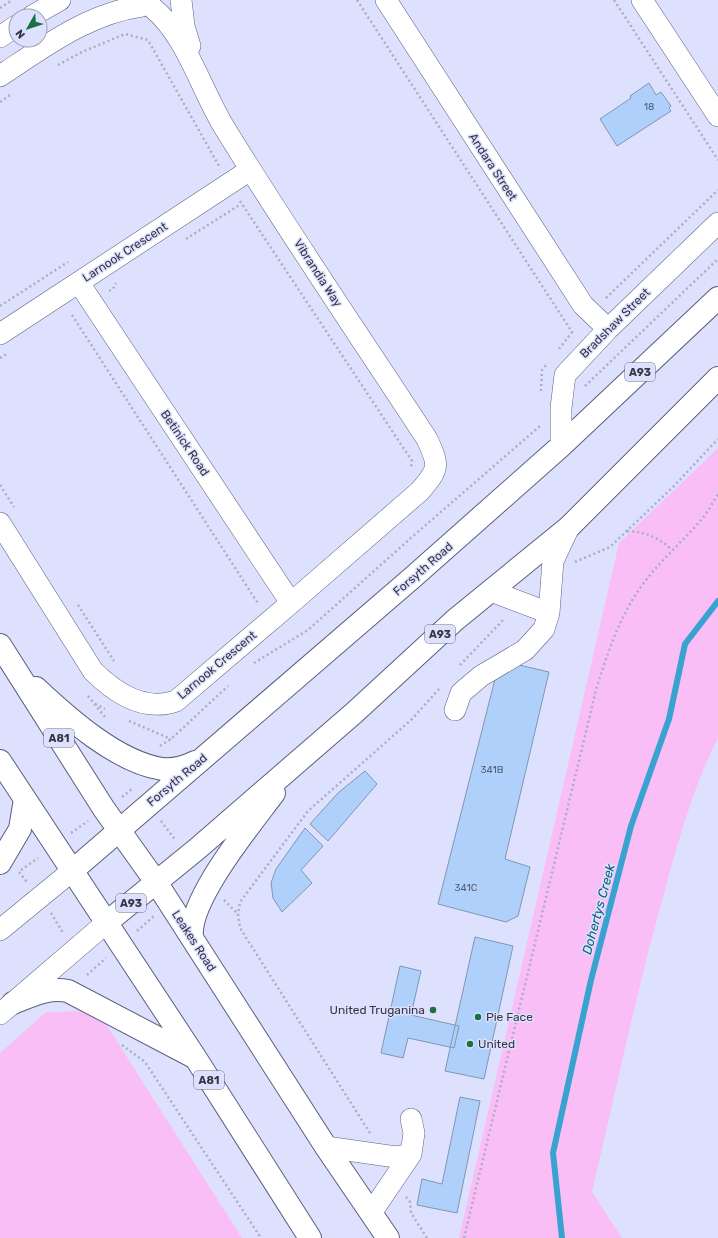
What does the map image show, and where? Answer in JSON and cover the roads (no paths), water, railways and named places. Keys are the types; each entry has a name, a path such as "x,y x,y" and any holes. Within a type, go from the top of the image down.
{"highway":[{"name":"Forsyth Road","path":"119,830 412,578 561,446 718,298"},
{"name":"A93","path":"106,923 197,849 491,591 569,527 718,378"},
{"name":"Leakes Road","path":"0,645 119,830 156,882 192,937 326,1147 388,1238"},
{"path":"14,668 93,736 132,760 162,769 173,769 187,766 204,757"},
{"name":"A81","path":"0,761 195,1058 310,1238"},
{"path":"192,937 191,931 195,916 210,886 294,764"},
{"path":"10,867 20,829 25,799"},
{"name":"A93","path":"72,871 119,830"},
{"path":"6,1008 43,991 57,989 68,991 195,1058"}],"street":[{"path":"46,8 60,0"},
{"path":"0,76 73,30 115,11 143,5 165,7 176,0"},
{"name":"Vibrandia Way","path":"180,0 184,26 200,81"},
{"name":"Andara Street","path":"386,0 583,305 608,329"},
{"path":"642,0 718,116"},
{"name":"Vibrandia Way","path":"143,5 162,16 174,31 219,119 250,170 427,439 436,464"},
{"name":"Larnook Crescent","path":"0,334 250,170"},
{"name":"Bradshaw Street","path":"561,446 561,408 565,375 608,329 718,223"},
{"name":"Betinick Road","path":"79,283 291,603"},
{"name":"Larnook Crescent","path":"0,523 93,671 107,686 142,704 162,706 176,701 420,490 433,476 436,464"},
{"path":"456,710 461,693 481,676 525,650 544,629 549,613 553,562 569,527"},
{"path":"491,591 549,613"},
{"path":"0,930 72,871"},
{"path":"6,1008 106,923"},
{"path":"371,1213 411,1154 414,1133 411,1118"},
{"path":"326,1147 396,1157 411,1154"}],"waterway":[{"name":"Dohertys Creek","path":"562,1238 553,1153 591,980 631,826 669,719 685,644 718,601"}],"place":[{"name":"United Truganina","path":"433,1010"},
{"name":"Pie Face","path":"478,1017"},
{"name":"United","path":"470,1044"}]}
